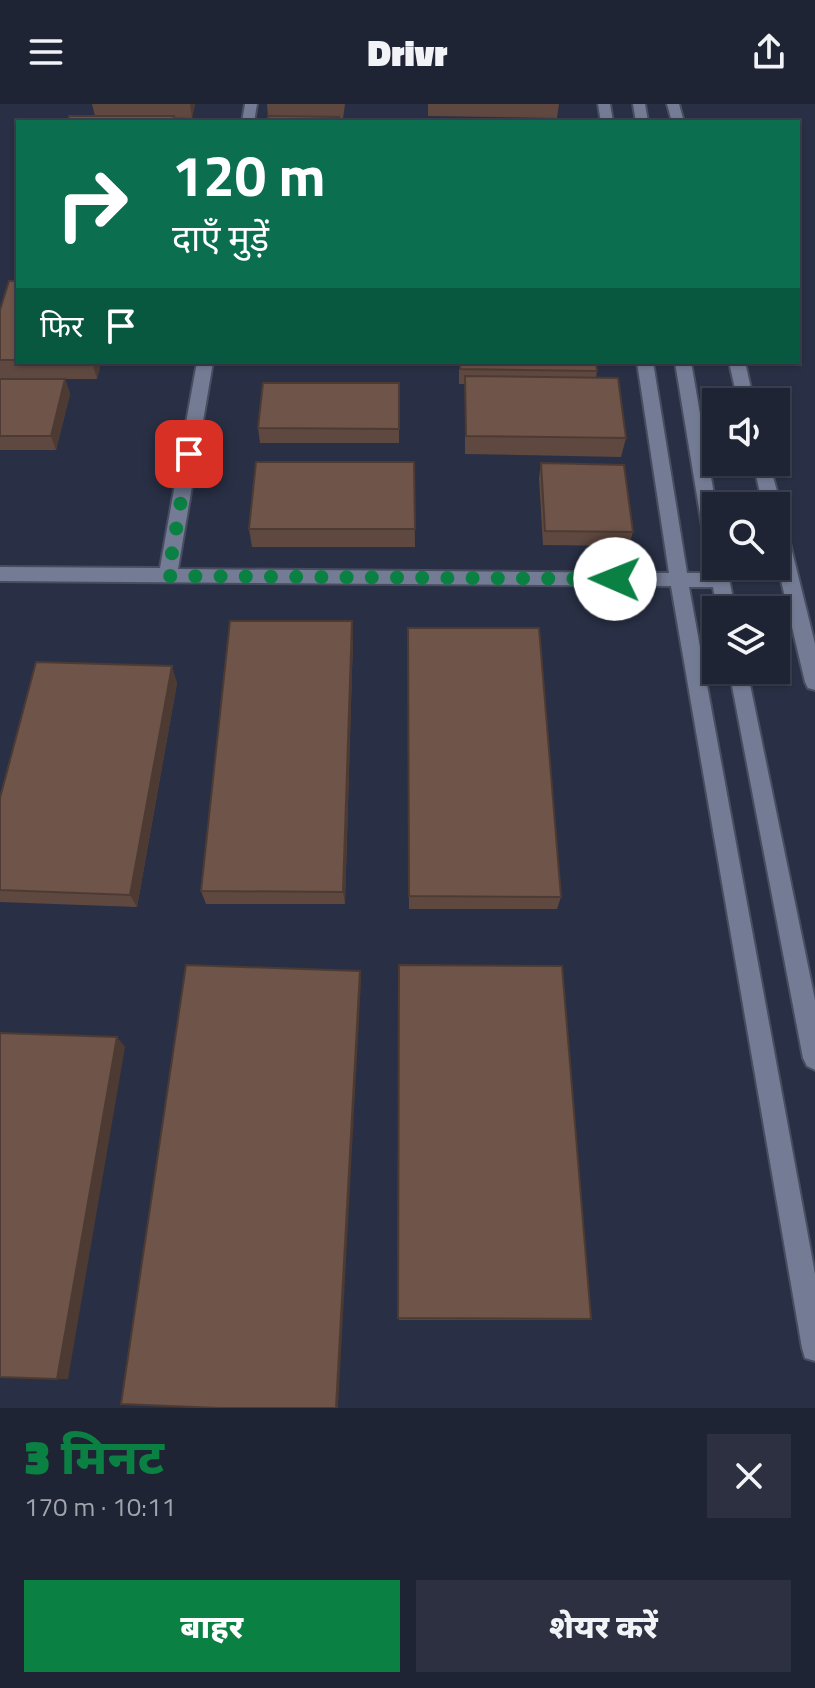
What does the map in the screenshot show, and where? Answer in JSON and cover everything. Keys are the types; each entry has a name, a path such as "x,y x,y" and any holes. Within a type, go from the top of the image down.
{"street":[{"path":"168,576 205,364"},
{"path":"645,364 679,580 815,1348"},
{"path":"683,364 705,492"},
{"path":"737,364 743,388"},
{"path":"0,574 679,580 702,576"},
{"path":"790,580 815,682"},
{"path":"741,684 815,1058"}],"building":[{"path":"69,116 174,116 173,120 68,120"},
{"path":"268,116 339,117 338,120 267,120"},
{"path":"9,281 16,281 16,360 0,360 0,310"},
{"path":"460,364 596,364 597,371 460,369"},
{"path":"465,376 618,378 626,438 466,436"},
{"path":"0,379 65,379 51,436 0,436"},
{"path":"263,383 399,383 399,429 258,428"},
{"path":"256,462 414,462 415,529 249,529"},
{"path":"541,463 624,465 633,532 545,531"},
{"path":"230,621 352,621 343,892 201,891"},
{"path":"408,628 539,628 561,897 409,896"},
{"path":"36,662 172,666 130,895 0,890 0,798"},
{"path":"186,965 360,971 336,1408 121,1404"},
{"path":"399,965 562,966 591,1319 398,1318"},
{"path":"0,1033 117,1037 57,1379 0,1377"}],"route":[{"path":"189,454 168,576 615,579"}]}
